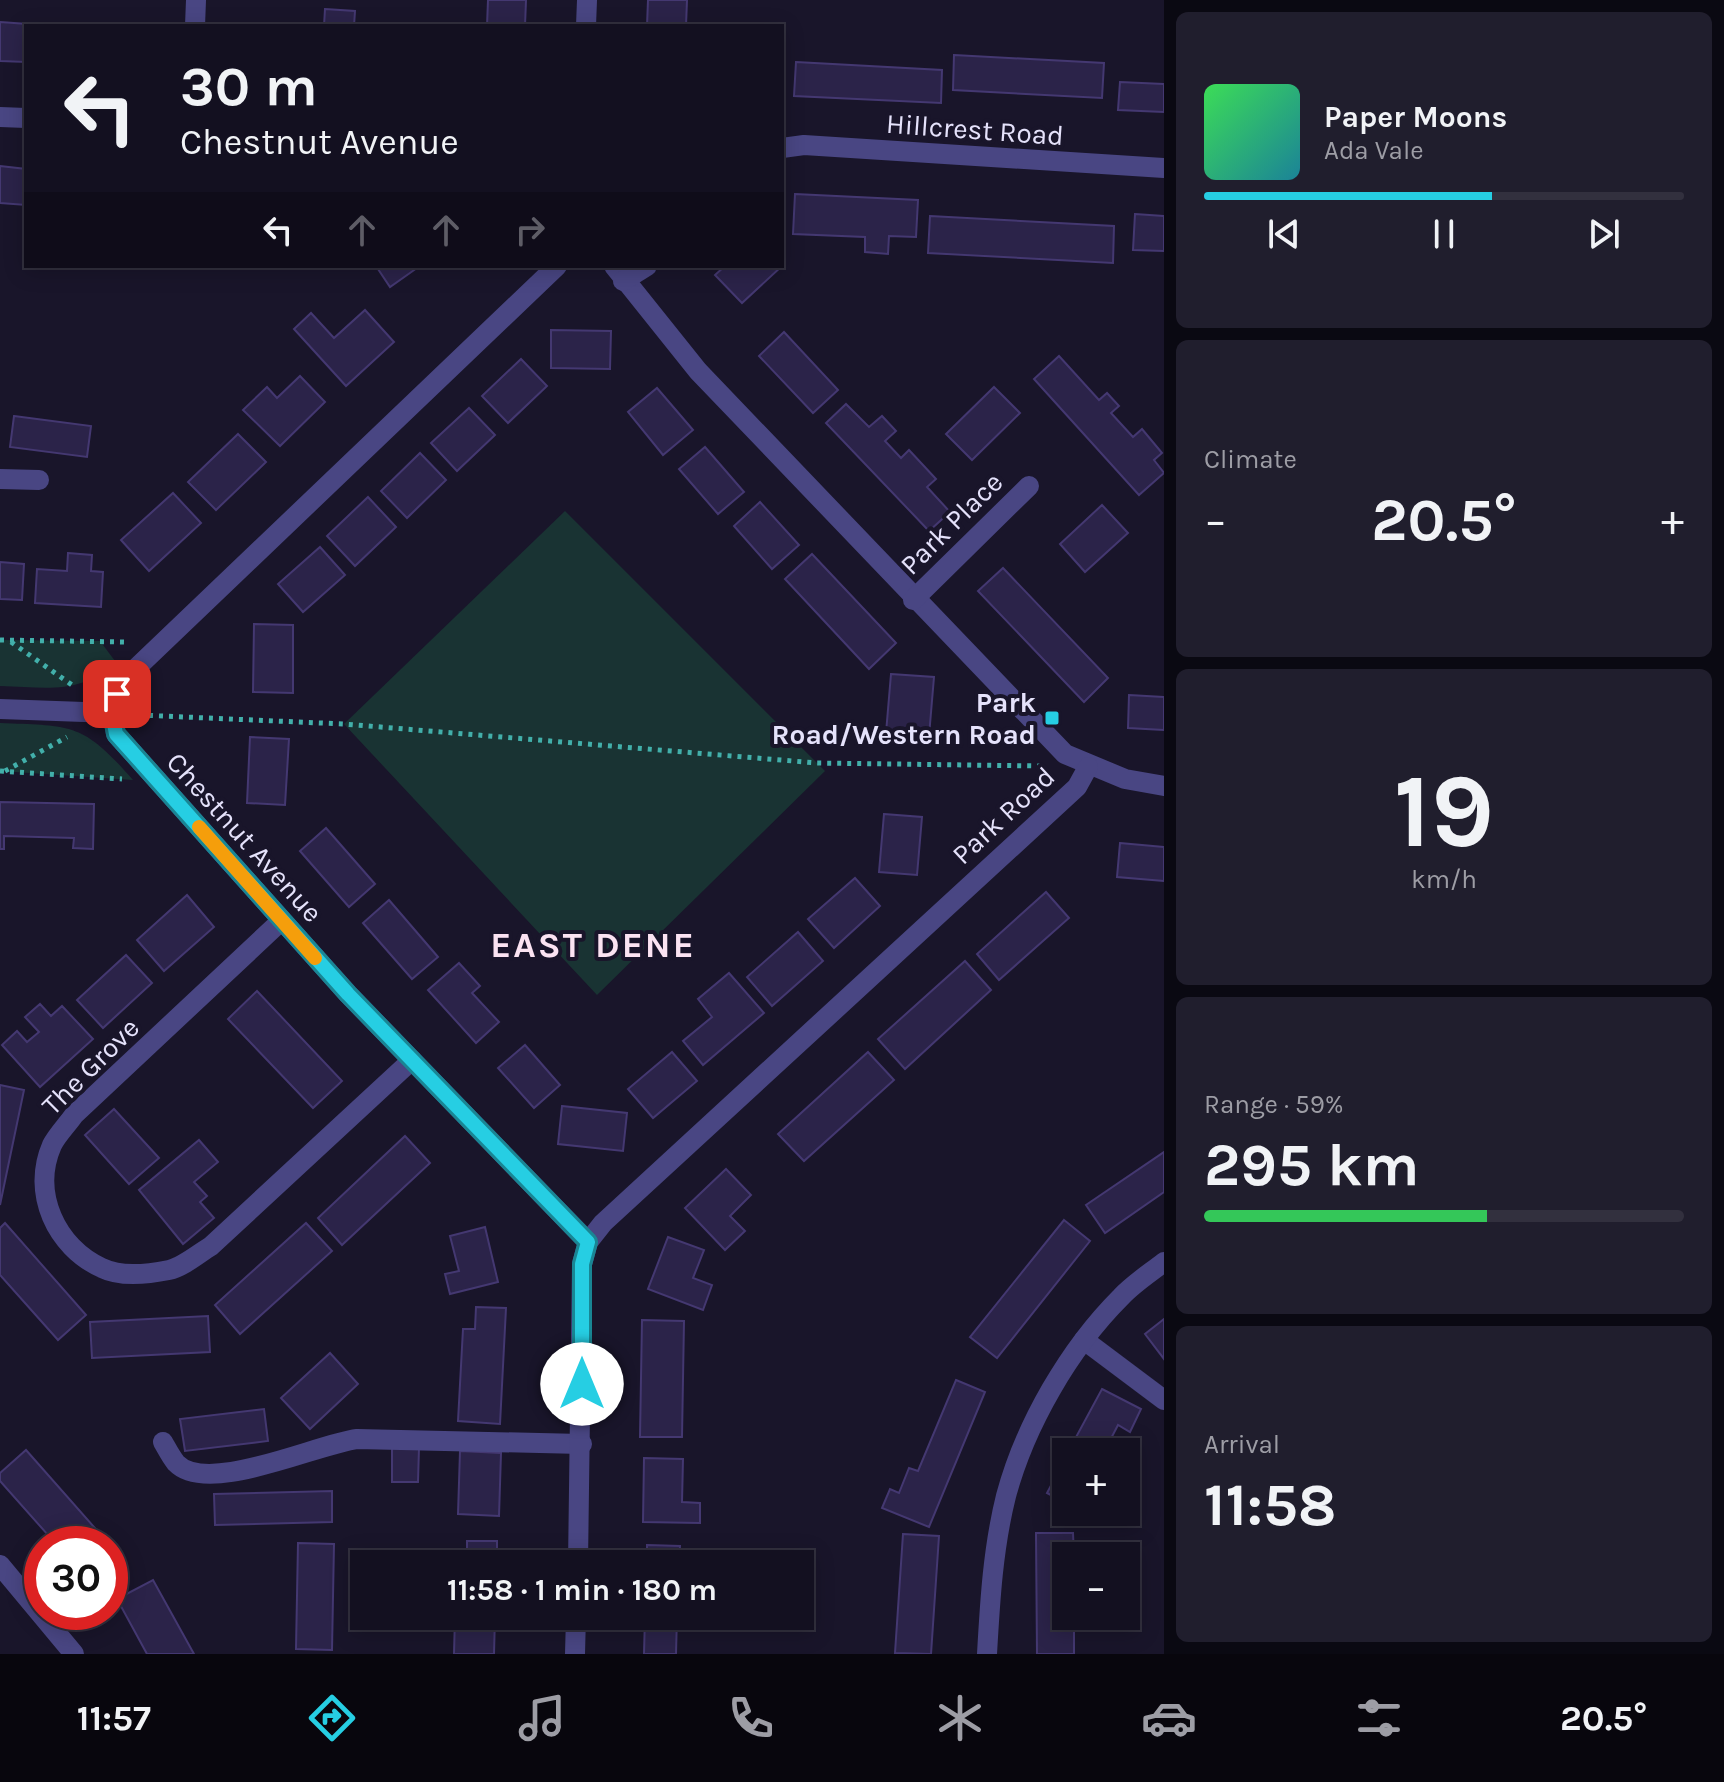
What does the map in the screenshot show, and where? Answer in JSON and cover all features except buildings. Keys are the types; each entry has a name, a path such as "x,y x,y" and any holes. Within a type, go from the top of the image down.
{"street":[{"path":"195,24 196,0"},
{"path":"586,24 587,0"},
{"path":"0,117 24,118"},
{"name":"Hillcrest Road","path":"784,148 804,145 1164,168"},
{"path":"0,709 112,713 128,676 555,268"},
{"path":"619,273 639,268"},
{"name":"Park Road","path":"588,1242 636,1193 1077,787 1088,767 1065,754 913,600 673,344 619,273"},
{"path":"0,479 39,480"},
{"name":"Park Place","path":"913,600 1029,486"},
{"name":"Chestnut Avenue","path":"112,713 116,734 281,921 588,1242"},
{"path":"1088,767 1125,779 1164,786"},
{"name":"The Grove","path":"281,921 74,1115 53,1145 44,1177 48,1207 60,1234 80,1254 104,1270 136,1274 172,1270 211,1246 412,1060"},
{"path":"578,1550 582,1264 588,1242"},
{"path":"987,1654 997,1541 1006,1496 1024,1445 1084,1340 1122,1295 1164,1262"},
{"path":"1084,1340 1164,1400"},
{"path":"163,1442 178,1465 194,1473 248,1471 331,1442 357,1439 582,1444"},
{"path":"0,1565 74,1654"},
{"path":"575,1654 576,1630"}],"path":[{"path":"0,640 162,642"},
{"path":"10,641 73,686"},
{"path":"2,771 112,713 344,724 817,763 1088,767"},
{"path":"2,771 158,782"}],"green space":[{"path":"565,511 825,771 597,995 344,724"},
{"path":"0,640 100,641 115,661 89,680 76,685 47,688 0,686"},
{"path":"0,723 45,725 76,731 102,747 133,780 0,771"}],"slow traffic":[{"path":"199,827 315,958"}],"place":[{"name":"Park Road/Western Road","path":"1052,718"}],"district":[{"name":"EAST DENE","path":"593,944"}],"route":[{"path":"117,694 112,713 116,734 348,994 588,1242 582,1264 582,1384"}]}
